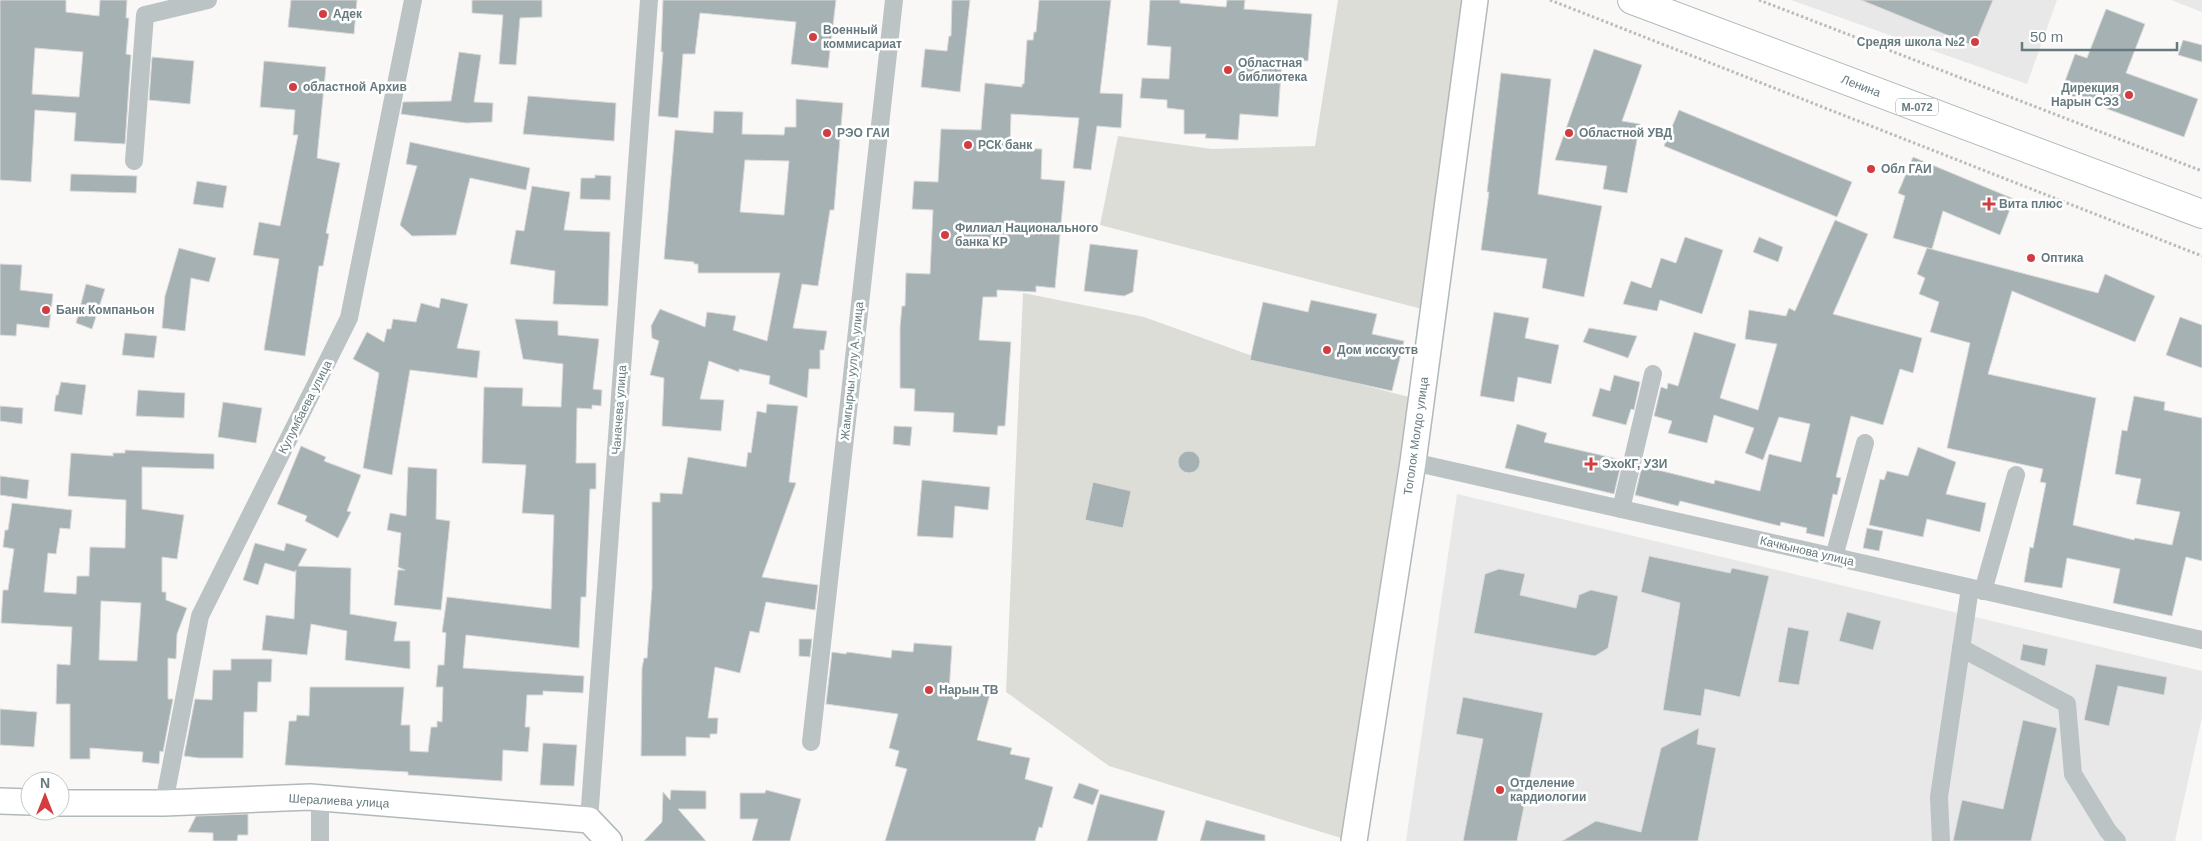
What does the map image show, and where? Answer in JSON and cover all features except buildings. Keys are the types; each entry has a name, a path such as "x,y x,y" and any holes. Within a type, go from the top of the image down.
{"main road":[{"name":"Ленина","path":"1632,0 2202,214"}],"street":[{"path":"134,161 145,15 208,0"},
{"name":"Кулумбаева улица","path":"164,802 200,616 349,318 414,0"},
{"name":"Чаначева улица","path":"589,820 649,0"},
{"name":"Жамгырчы уулу А. улица","path":"811,742 894,0"},
{"name":"Тоголок Молдо улица","path":"1354,841 1413,462 1475,0"},
{"path":"1621,509 1653,374"},
{"path":"1834,557 1865,443"},
{"name":"Качкынова улица","path":"1413,462 2202,640"},
{"path":"1941,841 1939,797 1961,648 1977,589 2016,475"},
{"path":"1961,648 2067,704 2073,774 2117,841"},
{"path":"320,798 320,841"},
{"name":"Шералиева улица","path":"70,803 320,798 589,820"},
{"path":"0,801 20,802"},
{"path":"589,820 610,841"}],"path":[{"path":"1550,0 2202,256"},
{"path":"1759,0 2202,171"}],"shaded area":[{"path":"1338,0 1465,0 1422,309 1100,225 1118,136 1212,149 1315,146"},
{"name":"Средяя школа №2","path":"1791,0 2057,0 2027,84"},
{"path":"2171,0 2202,0 2202,12"},
{"path":"1023,293 1144,317 1261,359 1409,397 1341,838 1109,766 1006,692"},
{"path":"1457,494 2202,671 2202,717 2175,841 1406,841"}],"place":[{"name":"Адек","path":"323,14"},
{"name":"Военный коммисариат","path":"813,37"},
{"name":"Средяя школа №2","path":"1975,42"},
{"name":"Областная библиотека","path":"1228,70"},
{"name":"областной Архив","path":"293,87"},
{"name":"Дирекция Нарын СЭЗ","path":"2129,95"},
{"name":"РЭО ГАИ","path":"827,133"},
{"name":"Областной УВД","path":"1569,133"},
{"name":"РСК банк","path":"968,145"},
{"name":"Обл ГАИ","path":"1871,169"},
{"name":"Вита плюс","path":"1989,204"},
{"name":"Филиал Национального банка КР","path":"945,235"},
{"name":"Оптика","path":"2031,258"},
{"name":"Банк Компаньон","path":"46,310"},
{"name":"Дом исскуств","path":"1327,350"},
{"name":"ЭхоКГ, УЗИ","path":"1591,464"},
{"name":"Нарын ТВ","path":"929,690"},
{"name":"Отделение кардиологии","path":"1500,790"}]}
